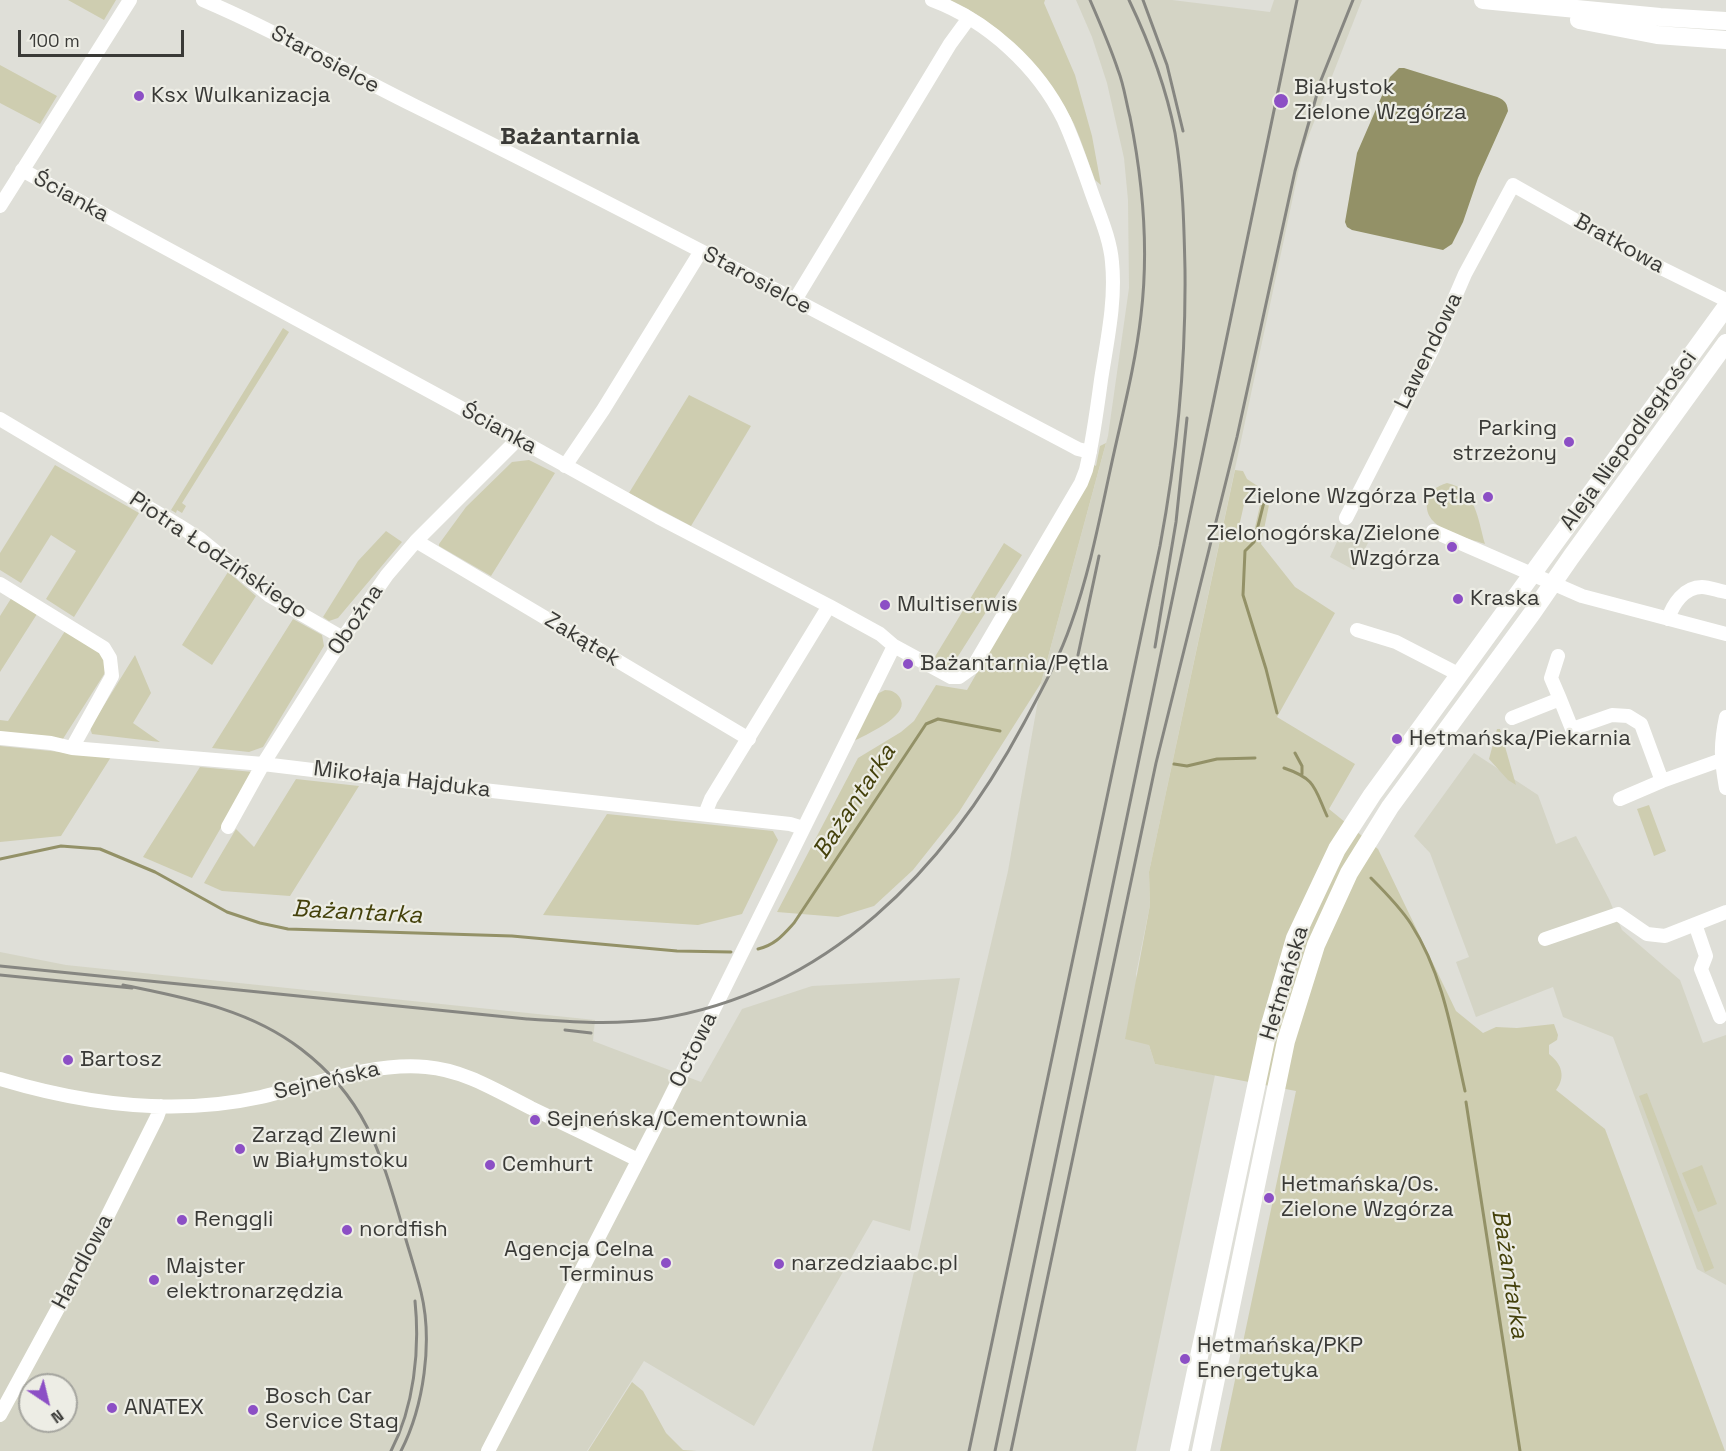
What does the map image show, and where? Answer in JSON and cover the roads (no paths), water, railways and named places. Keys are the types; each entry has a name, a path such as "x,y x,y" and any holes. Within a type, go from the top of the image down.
{"main road":[{"path":"1483,0 1518,5 1726,21"},
{"path":"1518,5 1588,22 1657,34 1726,40"},
{"name":"Aleja Niepodległości","path":"1532,575 1726,307"},
{"name":"Aleja Niepodległości","path":"1552,585 1726,343"},
{"name":"Hetmańska","path":"1179,1451 1267,1035 1295,938 1337,849 1372,795 1532,575"},
{"name":"Hetmańska","path":"1201,1451 1286,1041 1316,945 1349,873 1390,807 1552,585"},
{"path":"1372,795 1390,807"}],"street":[{"path":"0,206 130,0"},
{"name":"Starosielce","path":"203,0 247,18 338,68 582,188 1078,449 1090,452"},
{"path":"932,0 969,18 995,36 1014,53 1047,92 1063,118 1103,225 1112,260 1113,287 1110,328 1090,452"},
{"path":"795,300 950,44 969,18"},
{"name":"Ścianka","path":"22,170 518,438 658,517 829,606 880,634 894,646 951,678 960,676 973,668 1081,483 1090,452"},
{"name":"Bratkowa","path":"1513,185 1651,263 1726,300"},
{"name":"Lawendowa","path":"1346,518 1433,348 1465,274 1513,185"},
{"path":"565,466 603,410 701,251"},
{"name":"Piotra Łodzińskiego","path":"0,419 200,539 270,596 343,638"},
{"name":"Oboźna","path":"228,827 263,764 343,638 387,575 416,541 518,438"},
{"path":"1433,531 1518,567 1552,585 1582,596 1726,634"},
{"name":"Zakątek","path":"416,541 749,739"},
{"path":"0,584 104,648 110,658 112,676 72,748"},
{"path":"1668,619 1673,604 1685,593 1701,587 1726,592"},
{"path":"705,814 711,799 829,606"},
{"path":"1358,630 1396,642 1460,675"},
{"name":"Octowa","path":"488,1451 671,1097 894,646"},
{"path":"1558,657 1551,678 1572,729 1612,715 1628,716 1641,724 1662,781"},
{"path":"1512,718 1560,699"},
{"path":"1726,717 1721,741 1721,760 1726,788"},
{"name":"Mikołaja Hajduka","path":"0,738 51,743 72,748 263,764 705,814 789,824 803,828"},
{"path":"1620,799 1721,760"},
{"path":"1545,939 1618,914 1647,934 1665,936 1726,912"},
{"path":"1695,924 1706,956 1701,969 1720,1017"},
{"name":"Sejneńska","path":"0,1079 57,1094 122,1104 161,1106 237,1101 390,1067 428,1067 475,1079 638,1160"},
{"name":"Handlowa","path":"0,1415 100,1231 161,1106"}],"waterway":[{"path":"1264,502 1254,542 1245,551 1243,595 1277,713"},
{"name":"Bażantarka","path":"758,949 774,942 794,923 926,724 938,719 1000,731"},
{"path":"1295,753 1302,766 1302,774"},
{"name":"Bażantarka","path":"1174,764 1187,766 1217,759 1255,758"},
{"name":"Bażantarka","path":"1284,768 1302,776 1313,785 1327,816"},
{"name":"Bażantarka","path":"0,859 61,846 100,849 155,872 227,912 288,929 512,936 677,951 731,952"},
{"name":"Bażantarka","path":"1371,878 1407,918 1431,963 1451,1026 1465,1091"},
{"name":"Bażantarka","path":"1466,1102 1520,1451"}],"railway":[{"path":"0,966 527,1019 625,1022 658,1019 719,1005 776,982 828,952 876,916 919,874 958,827 993,777 1024,723 1061,650 1083,586 1093,548 1135,354 1143,290 1144,240 1138,166 1125,94 1112,52 1090,0"},
{"path":"969,1451 1160,546 1176,443 1185,305 1184,219 1180,167 1175,133 1162,82 1129,0"},
{"path":"1143,0 1167,65 1183,131"},
{"path":"995,1451 1297,0"},
{"path":"1011,1451 1156,763 1237,437 1295,171 1321,80 1353,0"},
{"path":"1155,647 1176,522 1187,418"},
{"path":"1078,655 1099,556"},
{"path":"0,975 132,988"},
{"path":"123,985 193,1000 260,1024 281,1035 323,1067 355,1106 377,1148 385,1171 425,1311 426,1352 421,1394 416,1414 401,1451"},
{"path":"565,1030 591,1033"},
{"path":"391,1451 405,1416 414,1378 417,1339 415,1301"}],"place":[{"name":"Ksx Wulkanizacja","path":"139,96"},
{"name":"Białystok Zielone Wzgórza","path":"1281,101"},
{"name":"Parking strzeżony","path":"1569,442"},
{"name":"Zielone Wzgórza Pętla","path":"1488,497"},
{"name":"Zielonogórska/Zielone Wzgórza","path":"1452,547"},
{"name":"Kraska","path":"1458,599"},
{"name":"Multiserwis","path":"885,605"},
{"name":"Bażantarnia/Pętla","path":"908,664"},
{"name":"Hetmańska/Piekarnia","path":"1397,739"},
{"name":"Bartosz","path":"68,1060"},
{"name":"Sejneńska/Cementownia","path":"535,1120"},
{"name":"Zarząd Zlewni w Białymstoku","path":"240,1149"},
{"name":"Cemhurt","path":"490,1165"},
{"name":"Hetmańska/Os. Zielone Wzgórza","path":"1269,1198"},
{"name":"Renggli","path":"182,1220"},
{"name":"nordfish","path":"347,1230"},
{"name":"Agencja Celna Terminus","path":"666,1263"},
{"name":"narzedziaabc.pl","path":"779,1264"},
{"name":"Majster elektronarzędzia","path":"154,1280"},
{"name":"Hetmańska/PKP Energetyka","path":"1185,1359"},
{"name":"ANATEX","path":"112,1408"},
{"name":"Bosch Car Service Stag","path":"253,1410"}],"district":[{"name":"Bażantarnia","path":"570,137"}]}
